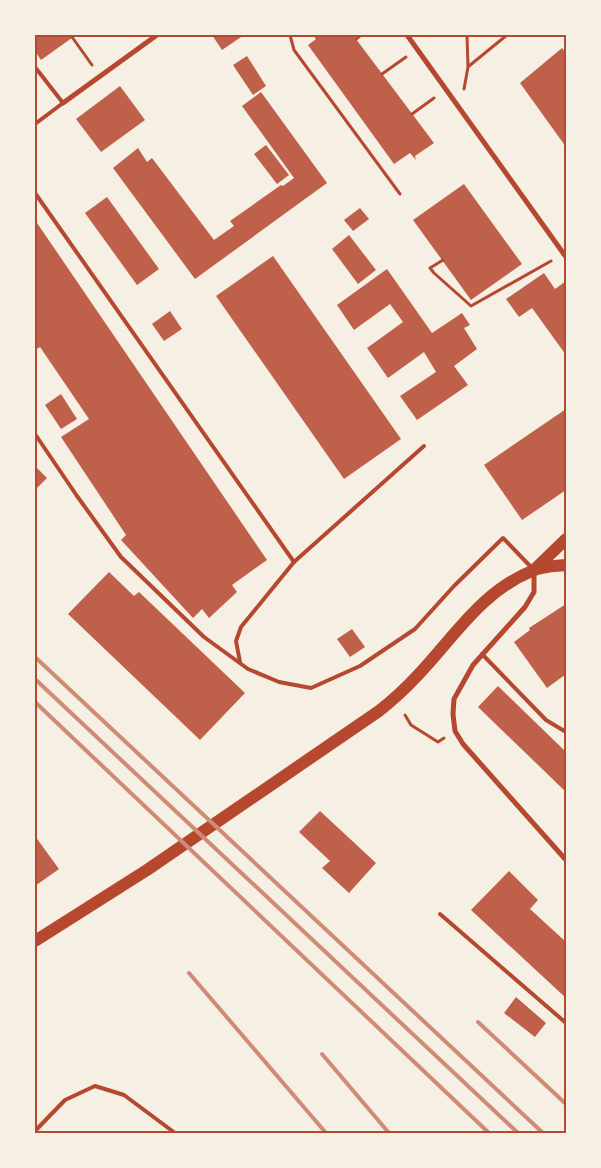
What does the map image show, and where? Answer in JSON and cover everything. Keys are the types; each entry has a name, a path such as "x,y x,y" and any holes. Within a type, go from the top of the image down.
{"main road":[{"path":"35,941 147,870 379,711 400,693 488,597 510,582 534,570 566,539"},
{"path":"534,570 566,565"}],"street":[{"path":"63,103 156,35"},
{"path":"407,35 566,257"},
{"path":"534,570 534,592 525,607 473,665 454,699 453,714 455,731 463,744 566,860"}],"lane":[{"path":"35,67 63,103 35,124"},
{"path":"35,193 294,562"},
{"path":"35,434 121,557 204,638 248,669 279,682 311,688 360,666 415,629 454,586 503,538 534,570"},
{"path":"240,663 236,641 241,627 294,562 424,446"},
{"path":"482,654 546,720 566,732"},
{"path":"440,914 566,1023"},
{"path":"35,1131 65,1100 95,1086 124,1095 175,1133"}],"path":[{"path":"290,35 294,50 400,194"},
{"path":"356,38 361,35"},
{"path":"460,110 468,67 467,35"},
{"path":"468,67 507,35"},
{"path":"72,38 92,65"},
{"path":"382,74 408,55"},
{"path":"412,114 438,95"},
{"path":"443,260 430,268 471,306 555,259"},
{"path":"404,714 411,725 438,742 455,731"}],"building":[{"path":"35,35 76,35 41,60 35,51"},
{"path":"212,35 244,35 222,50"},
{"path":"313,35 353,35 434,143 415,156 416,160 410,153 394,164 308,45 316,39"},
{"path":"562,48 566,53 566,147 520,83"},
{"path":"247,56 266,86 253,95 233,65"},
{"path":"120,86 145,120 101,152 76,119"},
{"path":"261,92 327,183 195,279 113,168 138,148 147,162 152,158 214,240 234,226 230,221 294,178 242,106"},
{"path":"266,145 289,175 277,184 254,154"},
{"path":"464,184 522,264 471,300 413,220"},
{"path":"107,197 159,269 137,285 85,213"},
{"path":"360,208 369,219 353,231 344,220"},
{"path":"35,220 267,560 232,585 237,592 209,618 202,609 193,618 121,540 126,535 61,437 89,419 40,347 35,350"},
{"path":"349,235 376,270 358,284 332,249"},
{"path":"273,256 401,439 344,479 216,296"},
{"path":"387,269 432,333 462,313 470,325 464,328 477,349 454,366 468,385 417,420 400,396 436,372 424,352 388,378 367,348 403,322 390,304 354,330 337,305"},
{"path":"544,273 555,289 566,281 566,355 532,308 519,317 506,299"},
{"path":"170,311 182,329 164,341 152,324"},
{"path":"61,394 77,419 61,429 45,405"},
{"path":"566,409 566,490 522,520 484,465"},
{"path":"35,466 47,478 35,490"},
{"path":"109,572 134,596 139,592 245,693 200,740 68,614"},
{"path":"566,604 566,674 547,688 514,642 530,630 529,628"},
{"path":"352,629 365,647 350,657 337,639"},
{"path":"498,686 566,752 566,792 478,707"},
{"path":"320,811 376,863 349,893 322,868 330,861 299,832"},
{"path":"35,836 59,869 35,886"},
{"path":"509,871 538,900 530,909 566,942 566,998 471,910"},
{"path":"516,997 546,1023 535,1037 504,1013"}],"railway":[{"path":"35,657 543,1133"},
{"path":"35,679 518,1133"},
{"path":"35,702 489,1133"},
{"path":"189,973 326,1133"},
{"path":"478,1022 566,1104"},
{"path":"322,1054 389,1133"}]}
